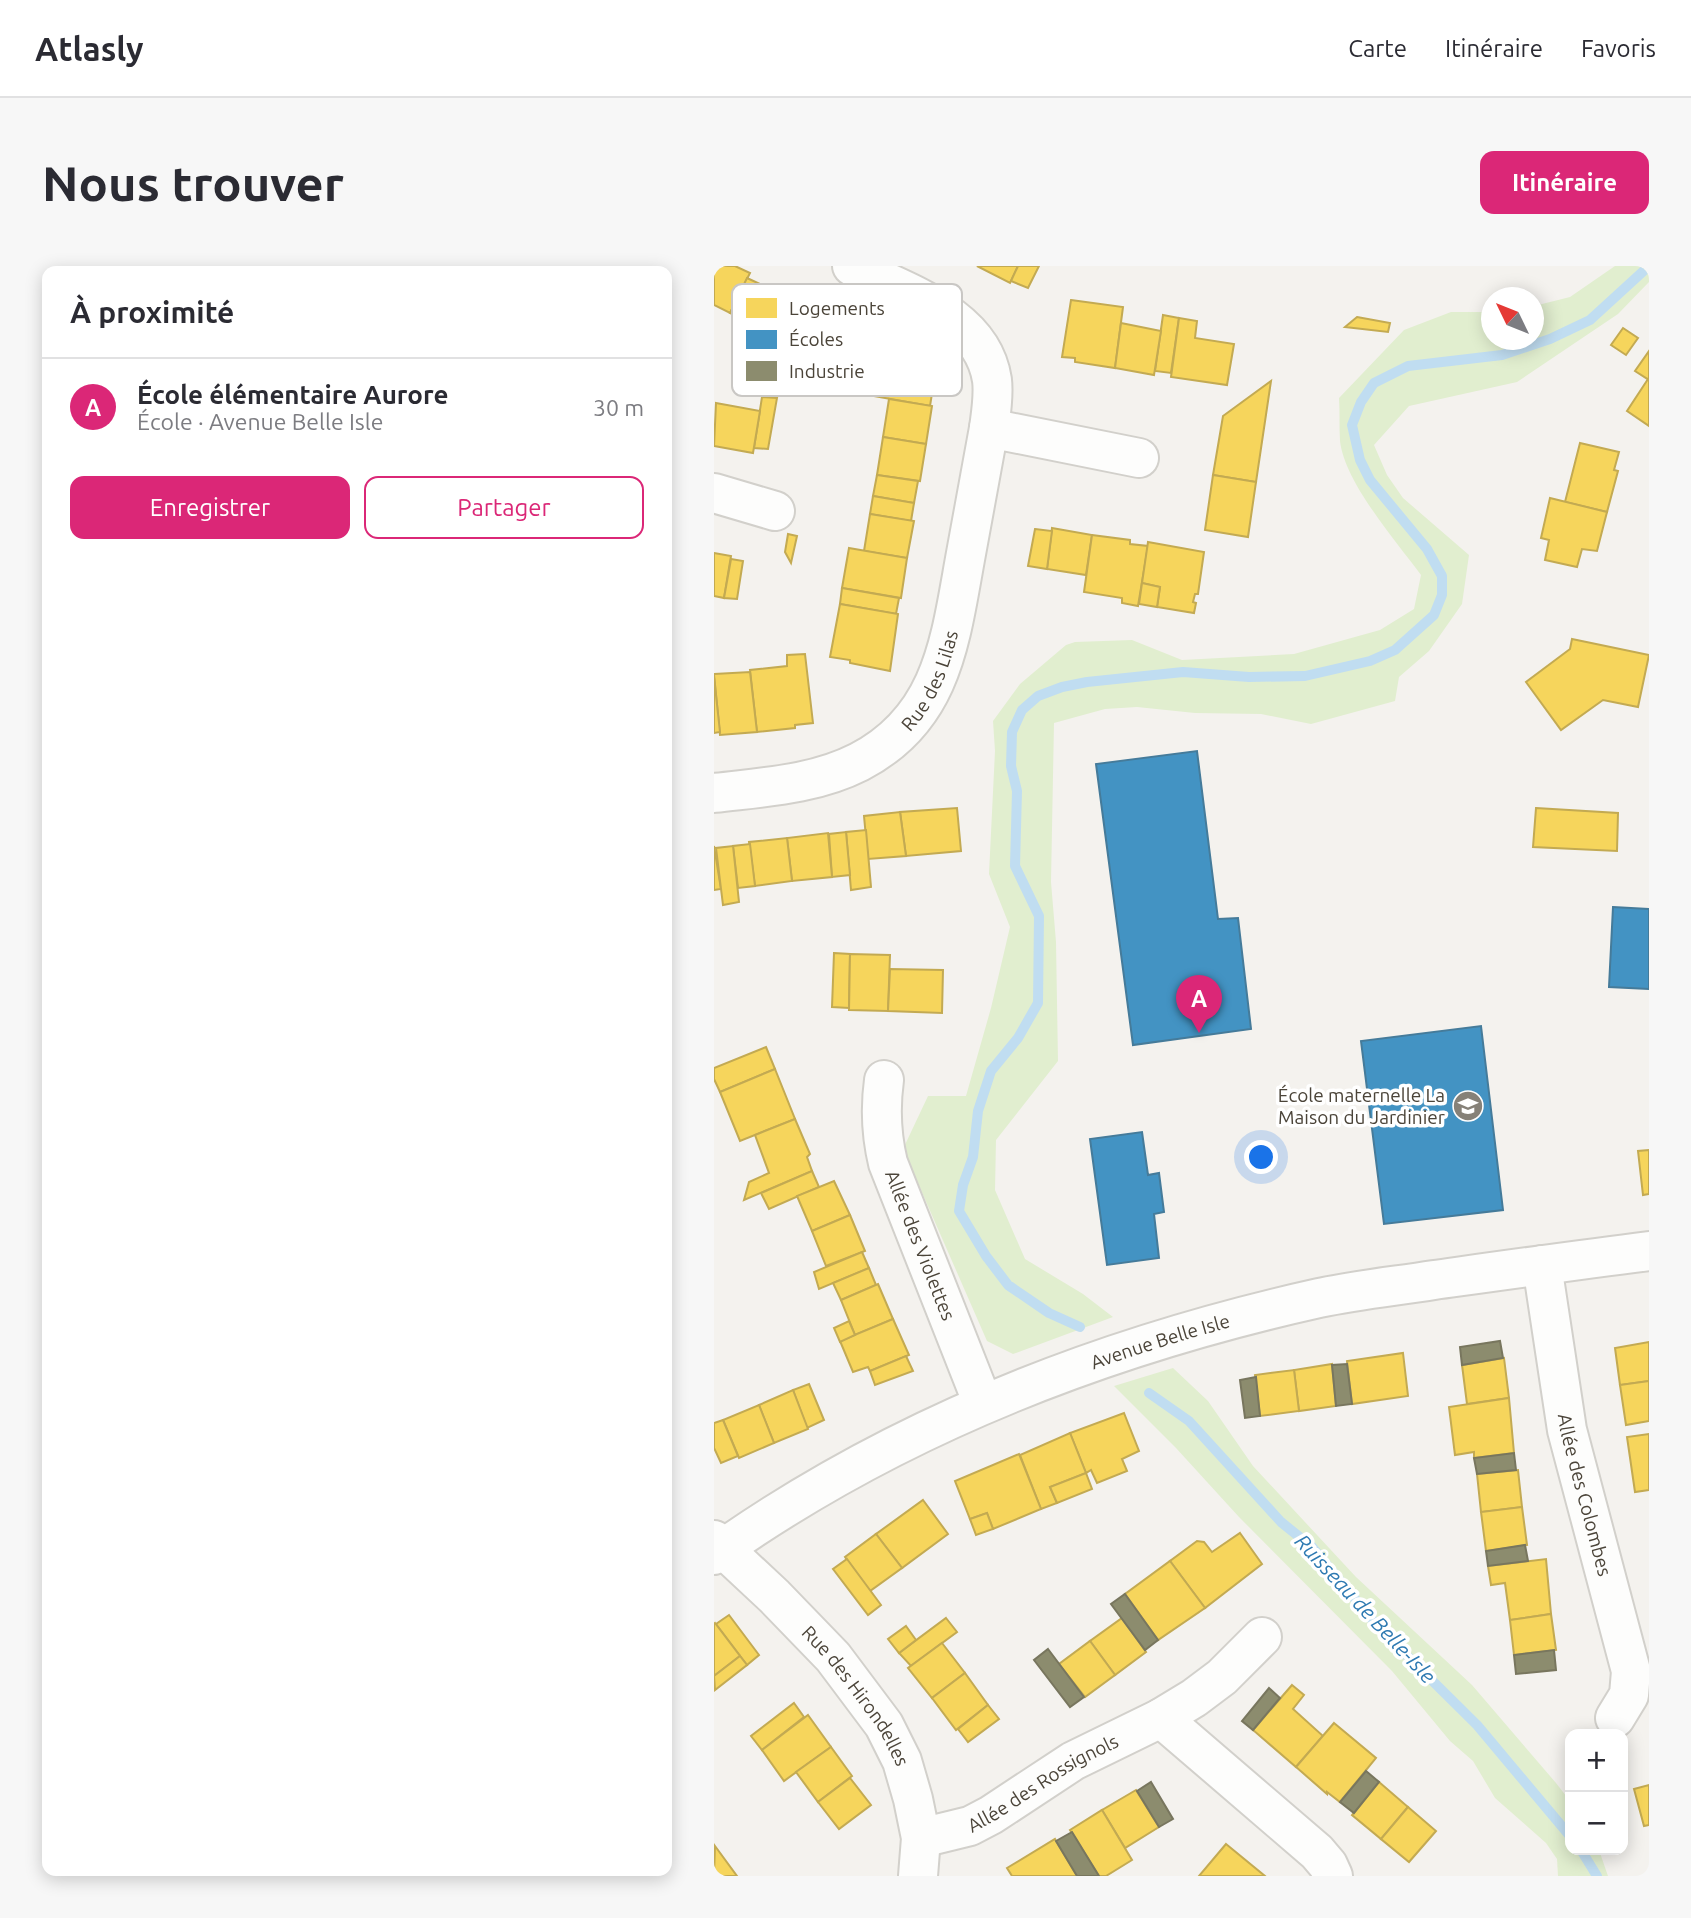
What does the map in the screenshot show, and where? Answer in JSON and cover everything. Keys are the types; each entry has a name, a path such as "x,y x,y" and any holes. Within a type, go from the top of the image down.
{"street":[{"name":"Rue des Lilas","path":"852,266 888,284"},
{"name":"Rue des Lilas","path":"714,793 825,776 859,762 884,746 909,724 928,698 942,669 952,633 989,428 992,381 985,357 972,335 962,326"},
{"path":"989,428 1139,458"},
{"path":"714,493 775,511"},
{"name":"Allée des Violettes","path":"884,1080 880,1107 881,1134 895,1187 984,1405"},
{"name":"Avenue Belle Isle","path":"717,1548 880,1453 984,1405 1125,1351 1247,1315 1321,1298 1649,1251"},
{"name":"Allée des Colombes","path":"1542,1265 1567,1430 1631,1671 1629,1695 1615,1718"},
{"name":"Rue des Hirondelles","path":"717,1548 833,1657 884,1725 902,1761 921,1838 918,1876"},
{"name":"Allée des Rossignols","path":"921,1838 970,1826 992,1815 1073,1760 1161,1718 1194,1699 1222,1677 1262,1637"},
{"path":"1161,1718 1317,1852 1333,1876"}],"green space":[{"path":"1615,266 1649,266 1649,282 1618,314 1517,382 1409,406 1374,445 1387,475 1403,498 1469,555 1462,604 1429,651 1399,677 1395,701 1311,724 1261,714 1195,713 1137,707 1105,709 1054,723 1051,882 1056,942 1058,1061 996,1140 995,1190 1025,1259 1083,1294 1113,1317 1013,1354 987,1341 903,1149 928,1096 966,1096 1010,927 989,874 995,751 993,721 1020,684 1066,645 1075,642 1132,640 1182,660 1294,654 1380,630 1414,609 1421,575 1373,511 1351,475 1340,441 1339,398 1404,330 1451,312 1481,312 1481,350 1544,350 1544,304 1570,297"},
{"path":"1173,1368 1208,1401 1253,1466 1356,1577 1472,1685 1556,1783 1565,1795 1565,1855 1601,1855 1608,1876 1558,1876 1557,1859 1546,1843 1495,1798 1473,1761 1450,1741 1392,1671 1114,1386"}],"building: Logements":[{"path":"714,266 735,266 750,273 744,284 732,284 730,313 714,305"},
{"path":"977,266 1018,266 1010,283"},
{"path":"1018,266 1039,266 1028,288 1011,281"},
{"path":"747,278 760,284 744,284"},
{"path":"1071,300 1123,307 1115,368 1075,362 1075,358 1062,357"},
{"path":"1163,315 1179,318 1171,373 1155,371"},
{"path":"1357,317 1390,323 1388,332 1345,327"},
{"path":"1179,318 1197,321 1195,338 1234,344 1227,385 1171,377"},
{"path":"1121,323 1161,331 1154,375 1115,368"},
{"path":"1623,328 1638,338 1626,355 1611,345"},
{"path":"1649,351 1649,380 1635,371"},
{"path":"1649,380 1649,426 1627,411"},
{"path":"1271,381 1256,482 1213,475 1223,416"},
{"path":"874,396 932,396 930,406"},
{"path":"762,397 777,398 768,449 754,448"},
{"path":"889,399 932,406 926,444 883,437"},
{"path":"716,403 760,411 753,453 714,446"},
{"path":"883,437 926,444 920,481 877,475"},
{"path":"1580,443 1619,452 1614,470 1618,471 1607,512 1565,502"},
{"path":"877,475 918,481 914,503 873,496"},
{"path":"1213,475 1256,482 1248,537 1205,530"},
{"path":"873,496 914,503 911,521 870,514"},
{"path":"1550,498 1607,512 1597,551 1582,549 1577,567 1545,560 1549,540 1541,538"},
{"path":"870,514 914,521 907,558 864,551"},
{"path":"1052,528 1092,535 1086,575 1047,569"},
{"path":"1035,529 1052,531 1047,569 1028,566"},
{"path":"788,534 797,536 791,563 785,552"},
{"path":"1092,535 1130,540 1130,544 1148,546 1138,606 1122,603 1122,598 1084,592"},
{"path":"1148,542 1204,552 1198,594 1195,594 1193,602 1196,603 1194,613 1157,607 1160,587 1142,583"},
{"path":"849,548 907,558 901,598 842,588"},
{"path":"714,553 731,556 724,598 714,596"},
{"path":"731,559 743,561 737,599 724,598"},
{"path":"1142,583 1160,587 1157,607 1139,604"},
{"path":"842,588 899,598 896,614 840,604"},
{"path":"840,604 898,614 890,671 830,657"},
{"path":"1572,639 1649,655 1638,707 1603,700 1561,730 1526,682 1570,649"},
{"path":"805,654 813,723 757,732 750,670 787,666 787,655"},
{"path":"750,672 757,732 720,735 714,674"},
{"path":"714,677 720,732 714,733"},
{"path":"957,808 961,851 906,856 900,812"},
{"path":"1536,808 1618,813 1617,851 1533,847"},
{"path":"900,812 906,856 868,859 864,816"},
{"path":"866,830 871,887 851,890 846,832"},
{"path":"846,832 850,875 832,877 829,834"},
{"path":"828,833 832,877 792,881 787,838"},
{"path":"787,838 792,881 755,886 749,842"},
{"path":"750,844 755,886 738,888 733,846"},
{"path":"714,846 721,889 714,890"},
{"path":"733,846 739,902 723,905 716,848"},
{"path":"834,953 850,954 849,1008 832,1007"},
{"path":"850,954 890,955 888,1011 849,1010"},
{"path":"890,969 943,970 942,1013 888,1011"},
{"path":"766,1047 775,1069 720,1092 714,1079 714,1068"},
{"path":"775,1069 795,1119 740,1141 720,1092"},
{"path":"795,1119 810,1154 807,1157 812,1171 744,1200 749,1182 769,1173 755,1135"},
{"path":"1649,1150 1649,1194 1643,1195 1638,1151"},
{"path":"812,1171 819,1187 769,1209 761,1193"},
{"path":"834,1181 850,1215 812,1231 797,1196"},
{"path":"850,1215 865,1251 826,1266 812,1231"},
{"path":"862,1252 869,1268 819,1289 814,1272"},
{"path":"869,1268 876,1285 841,1300 833,1283"},
{"path":"878,1284 893,1319 855,1335 841,1300"},
{"path":"893,1319 909,1355 870,1371 868,1367 853,1372 840,1341"},
{"path":"849,1321 855,1335 840,1342 834,1328"},
{"path":"1649,1342 1649,1381 1620,1385 1615,1348"},
{"path":"1403,1353 1408,1396 1352,1404 1347,1361"},
{"path":"906,1356 913,1371 875,1385 870,1371"},
{"path":"1504,1358 1509,1398 1467,1404 1462,1365"},
{"path":"1332,1364 1336,1406 1299,1411 1294,1370"},
{"path":"1294,1370 1299,1411 1260,1416 1255,1375"},
{"path":"1649,1381 1649,1421 1626,1425 1620,1385"},
{"path":"809,1384 824,1420 807,1428 793,1390"},
{"path":"793,1390 808,1429 774,1443 759,1405"},
{"path":"1509,1398 1514,1453 1474,1458 1474,1452 1455,1455 1449,1407"},
{"path":"759,1405 774,1443 739,1458 723,1420"},
{"path":"1124,1413 1139,1451 1122,1459 1127,1471 1097,1483 1091,1470 1086,1473 1070,1433"},
{"path":"723,1420 738,1456 721,1463 714,1448 714,1423"},
{"path":"1070,1433 1086,1473 1050,1487 1057,1503 1041,1509 1020,1455"},
{"path":"1649,1434 1649,1490 1635,1492 1627,1437"},
{"path":"1019,1454 1041,1509 993,1529 987,1513 970,1519 955,1481"},
{"path":"1518,1470 1522,1507 1481,1512 1477,1474"},
{"path":"1086,1473 1092,1489 1057,1503 1050,1487"},
{"path":"923,1500 948,1534 902,1568 876,1534"},
{"path":"1522,1507 1527,1545 1486,1551 1481,1512"},
{"path":"987,1513 993,1529 976,1535 970,1519"},
{"path":"1240,1533 1262,1564 1205,1608 1170,1561 1197,1541 1204,1542 1212,1552"},
{"path":"876,1534 902,1568 870,1591 845,1557"},
{"path":"847,1559 881,1605 868,1615 833,1569"},
{"path":"1546,1559 1551,1614 1510,1620 1505,1583 1491,1585 1488,1566"},
{"path":"1170,1561 1205,1608 1158,1640 1125,1594"},
{"path":"1551,1614 1556,1650 1514,1655 1510,1620"},
{"path":"729,1615 759,1655 747,1665 716,1624"},
{"path":"946,1618 957,1632 911,1666 899,1653"},
{"path":"1122,1618 1146,1652 1115,1675 1090,1641"},
{"path":"714,1624 740,1656 714,1676"},
{"path":"906,1626 916,1640 899,1653 888,1639"},
{"path":"1090,1641 1115,1675 1085,1697 1059,1664"},
{"path":"942,1643 965,1673 932,1698 908,1668"},
{"path":"740,1656 747,1665 715,1690 714,1676"},
{"path":"965,1673 988,1705 956,1730 932,1698"},
{"path":"1292,1685 1304,1695 1293,1709 1323,1736 1296,1767 1253,1730"},
{"path":"794,1703 804,1717 762,1750 751,1736"},
{"path":"988,1705 999,1719 968,1742 958,1729"},
{"path":"808,1715 831,1747 784,1781 762,1750"},
{"path":"1334,1723 1376,1758 1340,1802 1296,1767"},
{"path":"831,1747 852,1776 818,1802 796,1772"},
{"path":"850,1778 871,1805 839,1829 818,1802"},
{"path":"1379,1782 1408,1807 1381,1839 1352,1815"},
{"path":"1649,1785 1649,1825 1644,1826 1634,1789"},
{"path":"1136,1790 1159,1827 1125,1848 1102,1810"},
{"path":"1408,1807 1436,1831 1409,1862 1381,1839"},
{"path":"1102,1810 1132,1860 1106,1876 1099,1876 1070,1830"},
{"path":"1055,1839 1077,1876 1012,1876 1007,1868"},
{"path":"1226,1844 1265,1876 1199,1876"},
{"path":"715,1846 737,1876 714,1876"}],"building: Écoles":[{"path":"1197,751 1218,919 1238,918 1251,1029 1133,1045 1096,764"},
{"path":"1613,907 1649,909 1649,989 1609,987"},
{"path":"1481,1026 1503,1210 1384,1224 1361,1041"},
{"path":"1142,1132 1148,1175 1159,1173 1164,1212 1154,1214 1159,1258 1107,1265 1090,1139"}],"building: Industrie":[{"path":"1500,1341 1503,1358 1462,1365 1460,1347"},
{"path":"1347,1364 1352,1404 1336,1406 1332,1365"},
{"path":"1256,1377 1260,1416 1245,1418 1240,1380"},
{"path":"1514,1453 1516,1470 1477,1474 1474,1458"},
{"path":"1525,1545 1528,1561 1488,1566 1486,1551"},
{"path":"1125,1594 1158,1640 1145,1650 1111,1604"},
{"path":"1048,1649 1084,1697 1070,1707 1034,1660"},
{"path":"1554,1650 1556,1670 1516,1674 1514,1655"},
{"path":"1269,1688 1280,1698 1253,1730 1242,1721"},
{"path":"1366,1771 1379,1782 1354,1813 1340,1802"},
{"path":"1151,1782 1173,1819 1159,1827 1137,1791"},
{"path":"1072,1832 1099,1876 1077,1876 1056,1841"}],"waterway":[{"path":"1080,1327 1049,1313 1008,1285 986,1256 959,1211 963,1185 973,1157 978,1111 991,1071 1018,1038 1038,1003 1039,916 1015,866 1017,791 1011,766 1012,732 1022,710 1038,696 1087,682 1183,672 1249,677 1305,676 1370,661 1395,650 1434,615 1442,595 1442,576 1427,549 1370,480 1360,460 1352,425 1361,402 1374,383 1408,366 1502,355 1550,339 1590,320 1649,266"},
{"name":"Ruisseau de Belle-Isle","path":"1149,1393 1189,1421 1281,1522 1312,1547 1379,1628 1477,1725 1565,1830"},
{"name":"Ruisseau de Belle-Isle","path":"1584,1855 1597,1876"}],"place":[{"name":"École élémentaire Aurore","path":"1199,1033"},
{"name":"École maternelle La Maison du Jardinier","path":"1468,1106"}]}
